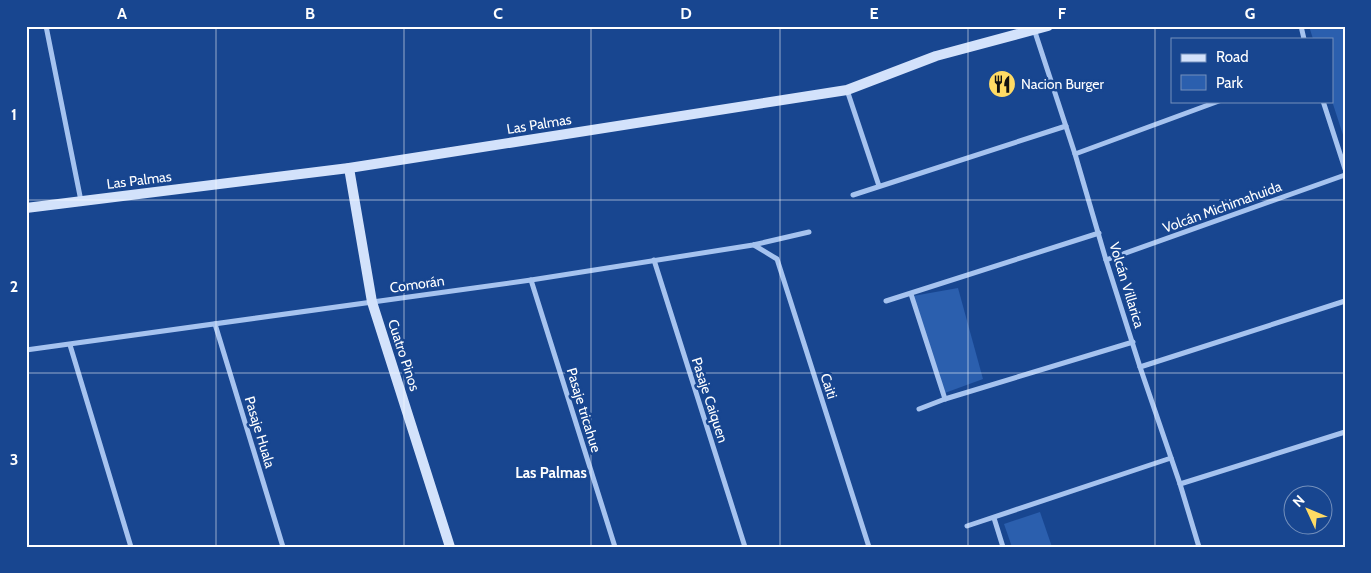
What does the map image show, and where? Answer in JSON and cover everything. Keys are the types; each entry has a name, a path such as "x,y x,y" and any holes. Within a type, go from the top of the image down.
{"street":[{"path":"46,26 81,201"},
{"name":"Las Palmas","path":"26,208 348,168 847,90 936,56 1048,26"},
{"name":"Volcán Villarica","path":"1034,29 1075,154 1140,367 1172,458 1199,547"},
{"path":"847,90 879,186"},
{"path":"1075,154 1216,102"},
{"path":"1323,102 1344,161 1345,169"},
{"path":"853,195 1066,126"},
{"name":"Cuatro Pinos","path":"348,168 372,302 450,547"},
{"name":"Volcán Michimahuida","path":"1106,260 1345,175"},
{"name":"Comorán","path":"26,350 531,280 753,245 809,232"},
{"path":"886,301 1099,233"},
{"name":"Caiti","path":"753,245 777,259 869,547"},
{"name":"Pasaje Caiquen","path":"654,260 745,547"},
{"name":"Pasaje tricahue","path":"531,280 615,547"},
{"path":"911,294 945,399"},
{"path":"1140,367 1345,301"},
{"name":"Pasaje Huala","path":"215,324 283,547"},
{"path":"919,409 945,399 1133,342"},
{"path":"70,345 131,547"},
{"path":"1180,484 1345,432"},
{"path":"966,526 1172,458"},
{"path":"994,518 1004,547"}],"green space":[{"path":"1309,26 1345,26 1345,141 1332,102 1334,102 1334,38 1313,38"},
{"path":"958,288 983,379 942,394 913,296"},
{"path":"1040,512 1052,547 1012,547 1004,524"}],"place":[{"name":"Nacion Burger","path":"1002,84"}],"district":[{"name":"Las Palmas","path":"551,473"}]}
